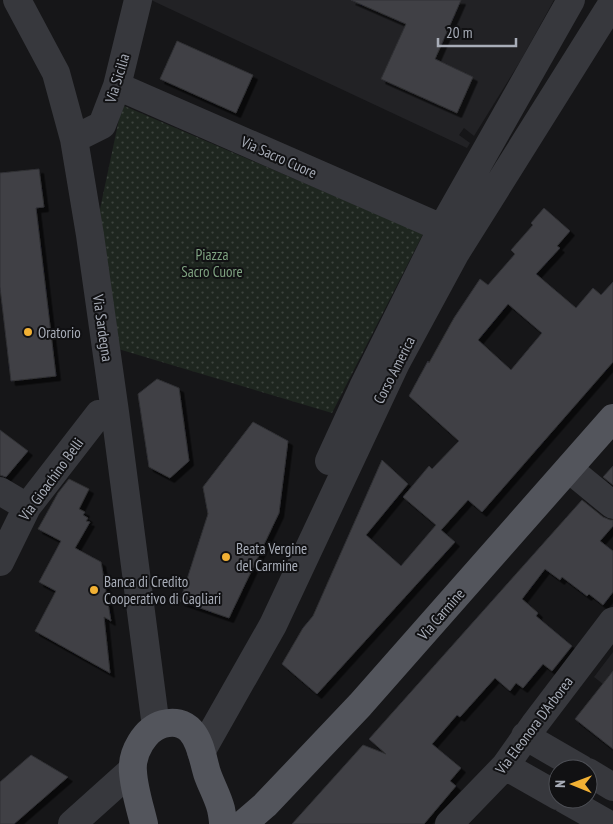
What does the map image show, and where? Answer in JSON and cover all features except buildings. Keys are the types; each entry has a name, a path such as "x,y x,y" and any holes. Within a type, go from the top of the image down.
{"main road":[{"name":"Via Carmine","path":"229,819 238,810 265,805 360,706 613,418"},
{"path":"144,824 132,770 140,743 148,732 180,733 207,774 229,819"}],"street":[{"name":"Via Sardegna","path":"17,0 56,73 74,139 90,235 115,412 148,667 180,733"},
{"name":"Via Sicilia","path":"74,139 102,125 117,86 138,0"},
{"name":"Corso America","path":"180,733 226,686 242,658 363,387 442,228 571,0"},
{"name":"Corso America","path":"180,733 273,625 396,363 455,254 613,2"},
{"name":"Via Sacro Cuore","path":"117,86 442,228"},
{"name":"Via Gioachino Belli","path":"0,562 27,508 99,414 115,412"},
{"path":"569,469 613,505"},
{"path":"0,490 27,508"},
{"name":"Via Eleonora D'Arborea","path":"450,824 505,766 525,736 613,621"},
{"path":"525,736 565,759"},
{"path":"505,766 548,790"},
{"path":"72,824 132,770"},
{"path":"598,778 613,787"},
{"path":"582,809 608,824"}],"shaded area":[{"path":"151,0 554,0 521,60 474,136 464,128 459,135 470,143 467,148"},
{"path":"613,652 613,692 594,677"}],"green space":[{"name":"Piazza Sacro Cuore","path":"122,105 423,234 332,413 115,348 96,228"}],"place":[{"name":"Oratorio","path":"28,332"},
{"name":"Beata Vergine del Carmine","path":"226,557"},
{"name":"Banca di Credito Cooperativo di Cagliari","path":"94,590"}]}
